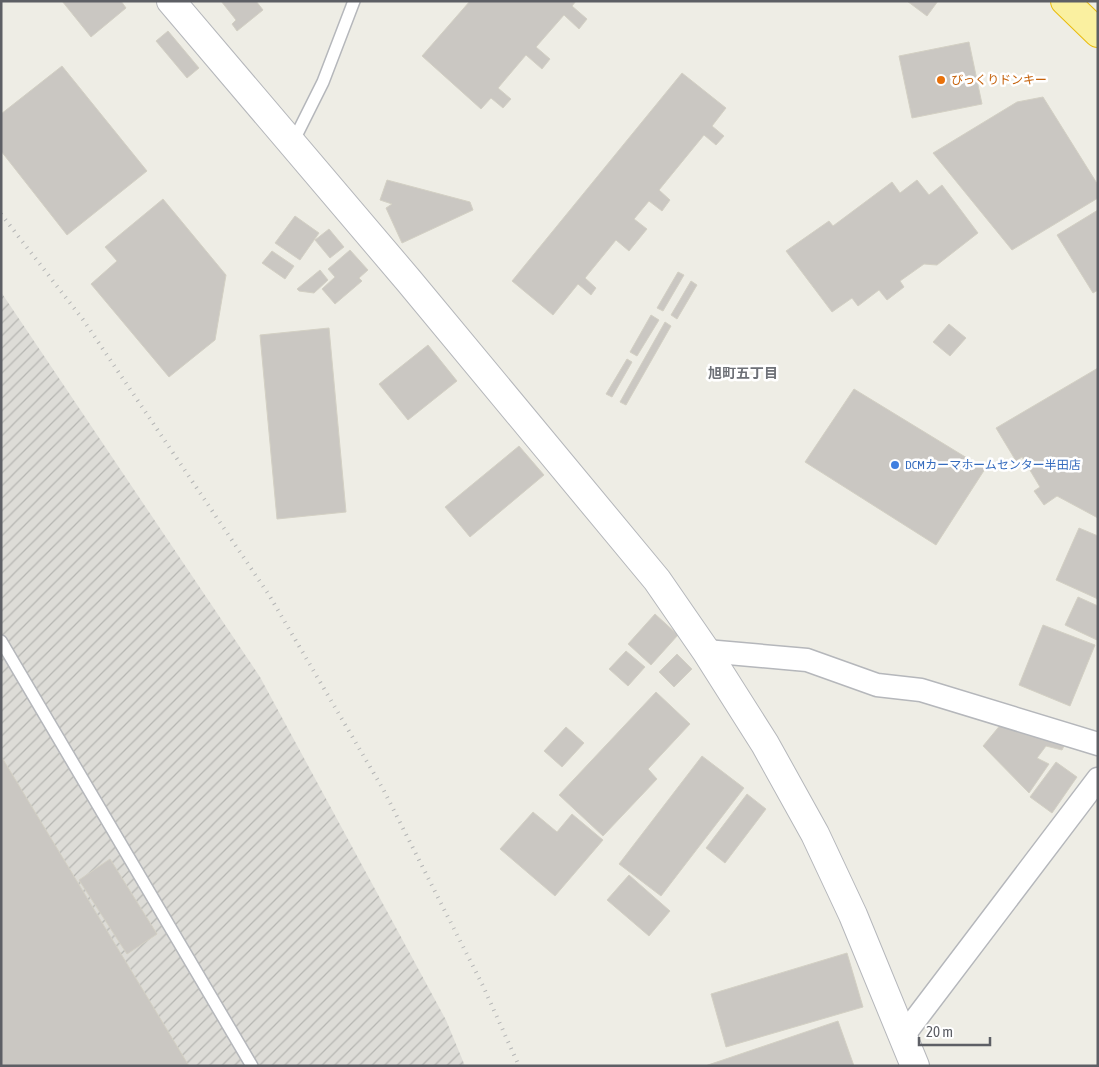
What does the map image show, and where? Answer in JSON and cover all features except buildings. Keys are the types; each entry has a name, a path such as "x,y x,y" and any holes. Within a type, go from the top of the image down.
{"highway":[{"path":"1065,1 1098,33"}],"street":[{"path":"172,1 409,281 657,580 706,651 765,744 815,834 853,915 914,1066"},
{"path":"706,651 807,660 877,685 921,690 1098,744"},
{"path":"903,1036 1098,778"}],"lane":[{"path":"292,144 323,82 354,1"},
{"path":"1,641 252,1066"}],"shaded area":[{"path":"1,292 260,677 446,1020 465,1066 1,1066"}],"railway":[{"path":"1,214 84,321 269,595 383,789 483,986 519,1066"}],"place":[{"name":"びっくりドンキー","path":"941,80"},
{"name":"DCMカーマホームセンター半田店","path":"895,465"}],"district":[{"name":"旭町五丁目","path":"743,373"}]}
